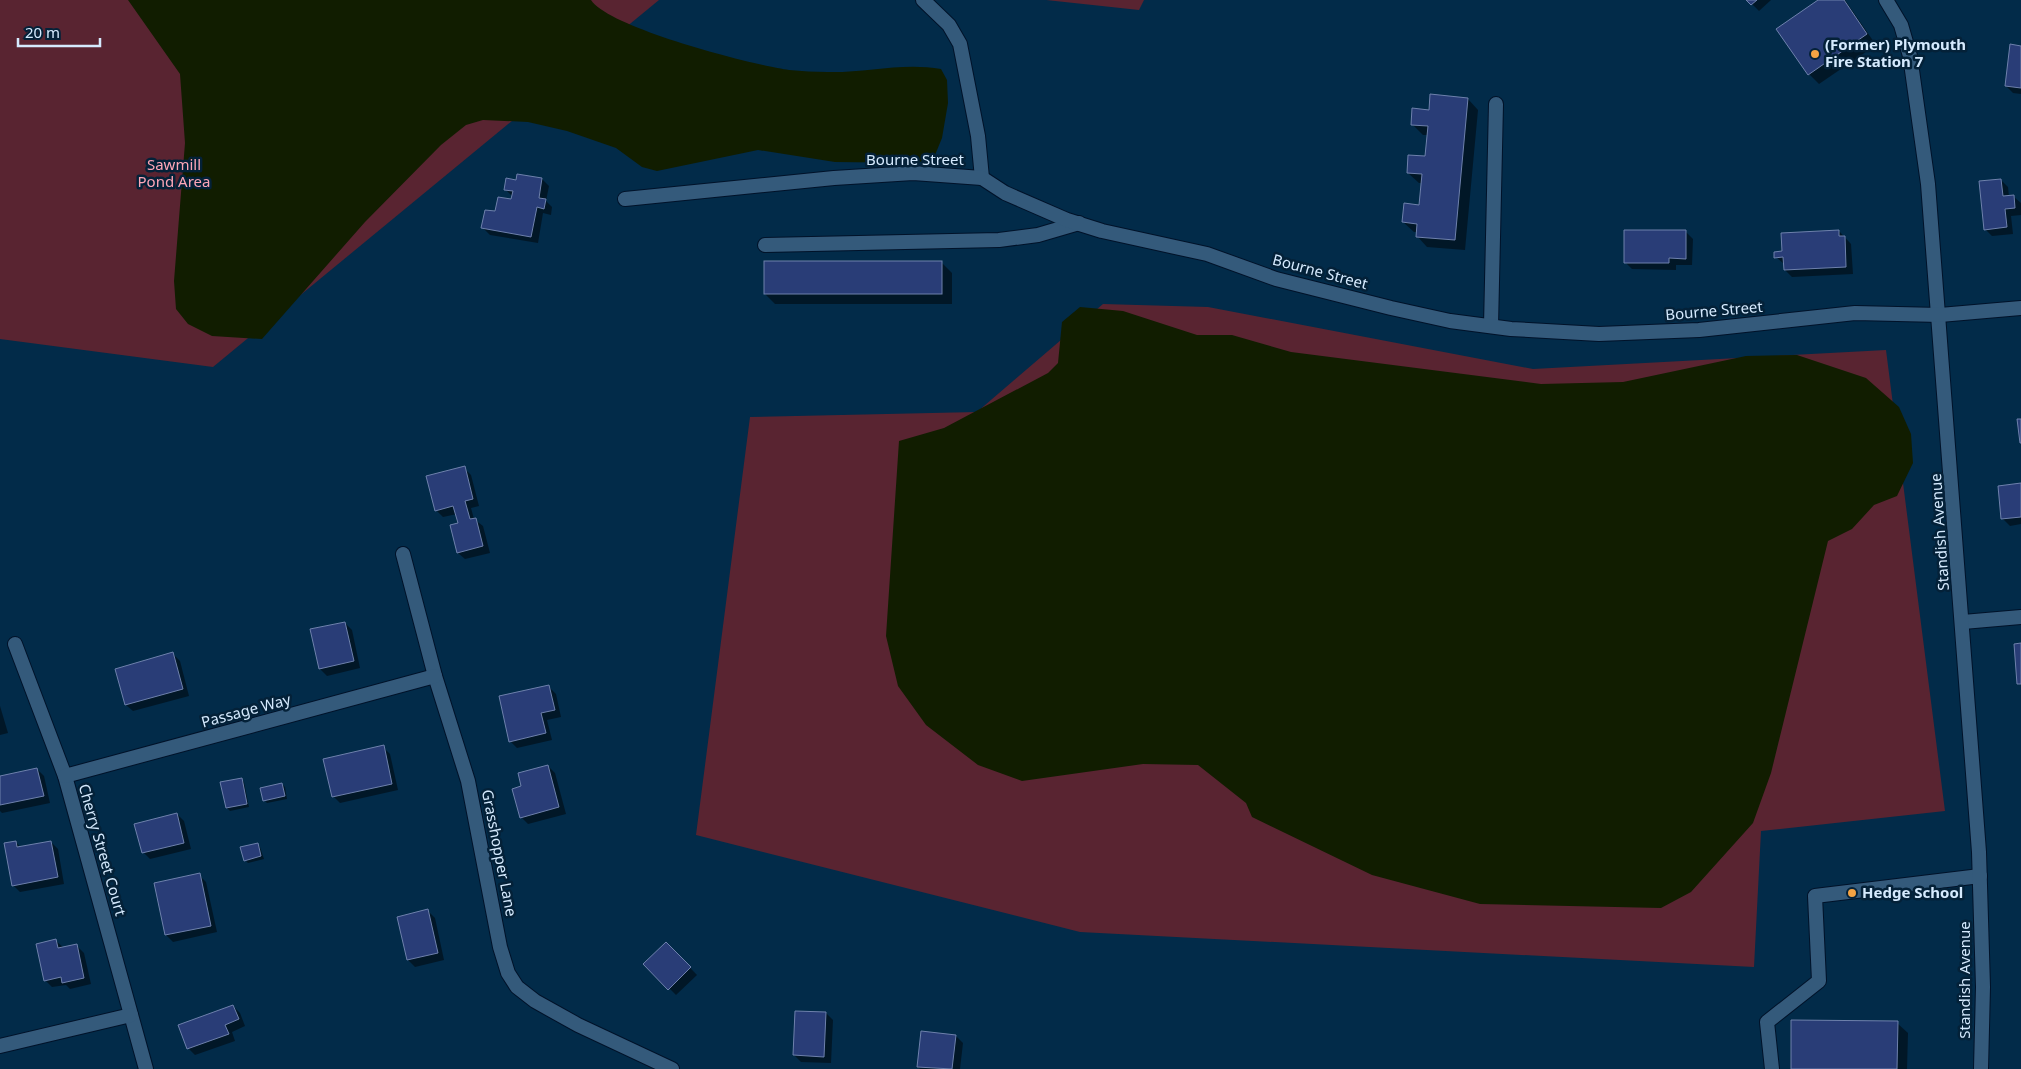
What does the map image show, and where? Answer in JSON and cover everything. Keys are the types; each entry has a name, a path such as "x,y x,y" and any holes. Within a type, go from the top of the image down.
{"street":[{"path":"923,0 950,25 960,44 978,136 982,178"},
{"name":"Standish Avenue","path":"1886,0 1901,25 1910,56 1928,184 1940,315 1980,876 1981,1069"},
{"path":"1491,326 1496,104"},
{"name":"Bourne Street","path":"625,198 834,178 913,173 982,178 1005,193 1079,224 1207,254 1276,279 1391,308 1450,321 1491,326 1599,334 1699,330 1855,313 1940,315 2021,308"},
{"path":"765,246 999,240 1038,235 1079,224"},
{"name":"Grasshopper Lane","path":"403,554 435,676 468,781 500,947 508,973 517,987 552,1011 578,1026 672,1069"},
{"path":"1963,622 2021,617"},
{"name":"Cherry Street Court","path":"15,644 65,776 146,1069"},
{"name":"Passage Way","path":"65,776 435,676"},
{"path":"1772,1069 1767,1022 1819,981 1815,896 1980,876"},
{"path":"0,1046 132,1015"}],"green space":[{"name":"Sawmill Pond Area","path":"0,0 659,0 213,367 0,339"},
{"path":"1046,0 1144,0 1139,10"},
{"path":"1103,304 1208,307 1533,369 1886,350 1945,811 1761,831 1754,967 1080,932 696,835 750,417 977,412"}],"shaded area":[{"path":"128,0 591,0 603,11 652,33 683,44 771,67 822,72 899,67 941,69 947,80 948,103 942,138 935,155 918,163 835,162 758,150 657,171 642,167 616,148 567,131 528,122 483,120 466,125 441,145 365,222 262,339 212,336 188,324 176,309 174,281 185,143 180,74"},
{"path":"1080,307 1123,311 1197,335 1232,335 1291,352 1541,384 1623,382 1746,356 1797,355 1866,378 1899,407 1911,434 1913,463 1897,496 1874,505 1852,529 1828,541 1771,773 1753,823 1691,892 1661,908 1480,904 1372,875 1252,817 1246,803 1198,765 1143,764 1022,781 978,765 926,725 898,686 886,636 899,441 944,428 1048,373 1058,363 1062,322"}],"building":[{"path":"1746,0 1757,0 1751,5"},
{"name":"(Former) Plymouth Fire Station 7","path":"1818,0 1844,0 1867,34 1808,75 1776,29"},
{"path":"2010,44 2021,46 2021,88 2005,86"},
{"path":"1430,94 1468,98 1455,240 1416,237 1417,224 1402,222 1404,203 1419,205 1422,174 1407,173 1408,155 1425,156 1428,126 1411,125 1412,108 1429,110"},
{"path":"517,174 542,178 539,198 546,199 544,209 537,207 531,237 481,228 485,210 495,211 498,197 511,199 513,191 504,190 506,178 516,180"},
{"path":"2001,179 2003,196 2014,195 2015,208 2005,209 2007,227 1984,230 1979,181"},
{"path":"1624,230 1686,230 1686,259 1669,258 1669,263 1624,263"},
{"path":"1839,230 1839,236 1845,236 1846,267 1784,270 1783,257 1774,258 1774,252 1782,251 1781,233"},
{"path":"764,261 942,261 942,294 764,294"},
{"path":"2017,419 2021,419 2021,443 2020,443"},
{"path":"465,466 473,499 465,501 470,519 476,518 483,546 457,553 450,525 458,523 453,506 435,511 426,476"},
{"path":"2021,483 2021,517 2001,519 1998,486"},
{"path":"345,622 354,661 319,669 310,629"},
{"path":"2021,643 2021,684 2017,684 2014,644"},
{"path":"173,652 183,689 125,705 115,669"},
{"path":"549,685 555,710 541,713 546,733 509,742 499,696"},
{"path":"384,745 392,784 332,797 323,759"},
{"path":"548,765 559,807 520,818 512,789 521,786 518,773"},
{"path":"37,768 44,796 0,805 0,776"},
{"path":"242,778 247,804 226,808 220,782"},
{"path":"282,783 285,796 263,801 260,788"},
{"path":"177,813 184,843 142,853 134,824"},
{"path":"16,841 17,847 51,841 58,877 12,886 4,843"},
{"path":"258,843 261,856 244,861 240,847"},
{"path":"200,873 211,926 165,935 154,883"},
{"path":"428,909 438,953 407,960 397,917"},
{"path":"56,939 58,948 77,944 84,978 62,983 61,977 44,981 36,944"},
{"path":"666,942 691,967 668,990 643,964"},
{"path":"233,1005 239,1019 225,1025 229,1034 187,1049 178,1025"},
{"path":"795,1011 826,1012 824,1057 793,1055"},
{"path":"1791,1020 1898,1021 1897,1069 1791,1069"},
{"path":"921,1031 956,1035 952,1069 917,1067"}],"place":[{"name":"(Former) Plymouth Fire Station 7","path":"1815,54"},
{"name":"Hedge School","path":"1852,893"}]}
